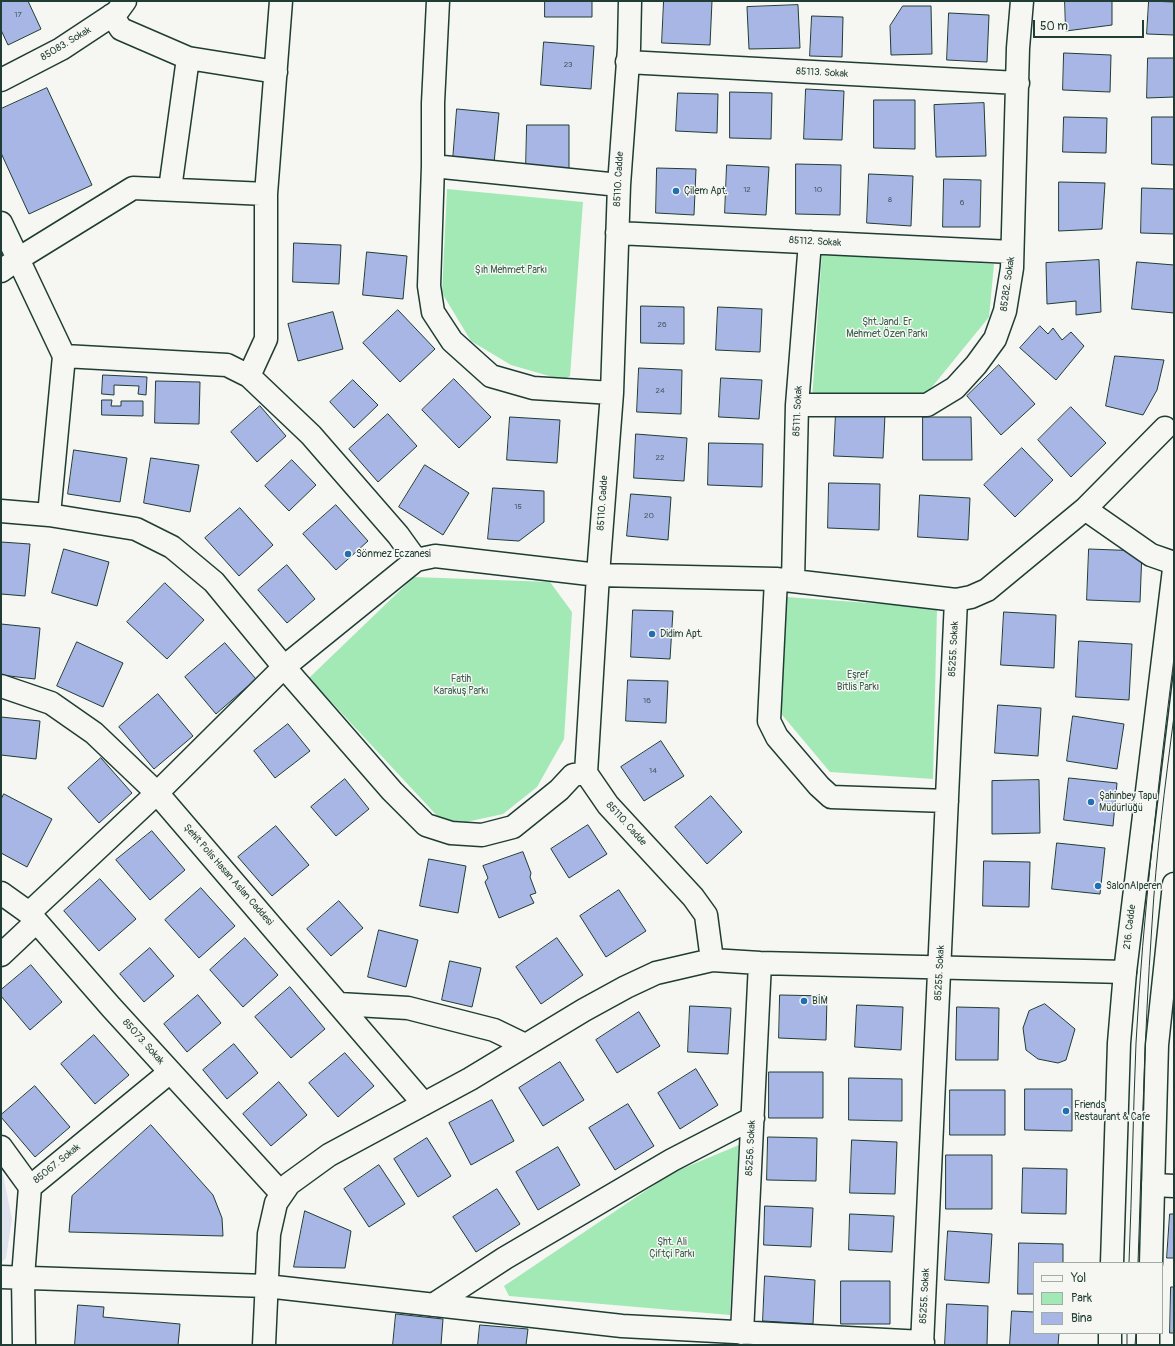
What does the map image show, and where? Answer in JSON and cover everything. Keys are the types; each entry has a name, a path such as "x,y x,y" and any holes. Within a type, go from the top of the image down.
{"street":[{"path":"249,376 266,339 266,194 281,1"},
{"path":"438,1 433,103 433,166 429,286 433,312 452,341 491,376 533,388 612,393"},
{"name":"85110. Cadde","path":"630,1 629,48 619,185 612,393 598,575 586,773 608,804 693,897 706,915 712,960"},
{"name":"85282. Sokak","path":"797,405 927,405 955,388 976,365 995,339 1005,311 1012,268 1018,48 1022,1"},
{"path":"119,8 120,29 188,58 276,72"},
{"name":"85083. Sokak","path":"1,80 61,49 119,8"},
{"path":"170,189 188,58"},
{"name":"85113. Sokak","path":"627,62 1018,83"},
{"path":"433,166 619,185"},
{"path":"9,265 133,188 266,194"},
{"path":"1,223 9,265 64,356 49,515"},
{"name":"85112. Sokak","path":"617,233 1012,252"},
{"name":"85111. Sokak","path":"810,242 785,580 769,721 777,738 819,786 831,797 947,801"},
{"path":"64,356 227,365 249,376 311,435 398,535 416,560"},
{"path":"1,955 33,918 284,668 416,560 435,556 598,575 785,580 956,600 971,597 987,590 1085,509 1165,428"},
{"path":"1085,509 1151,555 1174,563"},
{"path":"1,511 49,515 136,529 172,546 214,582 284,668 392,791 426,825 451,833 482,835 513,827 559,790 573,775 586,773"},
{"name":"216. Cadde","path":"1112,1262 1119,1043 1124,972 1174,569"},
{"name":"85255. Sokak","path":"922,1344 956,600"},
{"name":"Şehit Polis Hasan Aslan Caddesi","path":"1,686 51,703 94,733 157,793 424,1104"},
{"path":"1151,1262 1164,1185 1157,1045 1174,884"},
{"name":"85073. Sokak","path":"1,893 33,918 111,1007 282,1194"},
{"path":"264,1345 269,1234 276,1203 289,1184 330,1155 470,1079 584,1010 656,973 712,960 760,964 1124,972"},
{"name":"85256. Sokak","path":"742,1333 760,964"},
{"path":"338,1004 408,1008 494,1030 525,1045"},
{"name":"85067. Sokak","path":"24,1345 23,1278 30,1187 170,1072"},
{"path":"433,1305 512,1254 672,1160 753,1118"},
{"path":"1,1148 30,1187"},
{"path":"1,1277 266,1286 433,1305 621,1336 742,1333 922,1344"},
{"path":"1110,1334 1110,1345"},
{"path":"1148,1334 1148,1345"}],"shaded area":[{"path":"1,1173 3,1175 12,1219 6,1258 1,1263"}],"green space":[{"name":"Şıh Mehmet Parkı","path":"447,189 583,202 570,376 563,380 511,365 471,341 442,293"},
{"name":"Şht.Jand. Er Mehmet Özen Parkı","path":"822,253 994,264 989,317 923,398 812,400"},
{"name":"Fatih Karakuş Parkı","path":"414,577 550,582 572,612 564,739 537,787 503,814 466,822 441,820 309,678"},
{"name":"Eşref Bitlis Parkı","path":"787,597 937,608 933,779 830,772 778,710"},
{"name":"Şht. Ali Çiftçi Parkı","path":"739,1145 730,1315 509,1296 504,1286 672,1173"}],"building":[{"path":"1,1 28,1 41,29 8,45 1,30"},
{"path":"545,1 592,1 592,17 545,17"},
{"path":"664,1 712,1 710,45 662,43"},
{"path":"1065,1 1112,1 1112,25 1066,31"},
{"path":"1149,1 1174,2 1174,35 1147,34"},
{"path":"798,5 800,48 749,49 747,7"},
{"path":"903,6 931,6 932,54 891,55 890,26"},
{"path":"949,13 989,15 987,62 947,60"},
{"path":"812,16 843,17 842,57 810,56"},
{"path":"544,42 594,46 591,89 541,85"},
{"path":"1064,53 1111,55 1110,92 1063,90"},
{"path":"1148,58 1174,58 1174,97 1147,98"},
{"path":"47,88 92,185 29,214 1,153 1,109"},
{"path":"806,89 844,91 842,140 804,139"},
{"path":"730,92 772,93 771,139 730,138"},
{"path":"678,93 718,94 717,133 676,131"},
{"path":"874,100 915,100 915,149 874,148"},
{"path":"984,103 986,156 936,157 934,105"},
{"path":"457,109 499,113 494,163 453,160"},
{"path":"1064,117 1107,118 1106,153 1063,152"},
{"path":"1152,117 1174,117 1174,165 1152,164"},
{"path":"527,125 569,125 569,169 526,168"},
{"path":"796,164 841,165 840,215 796,214"},
{"path":"727,165 769,167 766,215 725,213"},
{"name":"Çilem Apt.","path":"657,168 696,169 694,215 656,213"},
{"path":"869,174 913,176 911,226 867,223"},
{"path":"944,179 981,180 980,227 943,227"},
{"path":"1059,182 1105,183 1102,229 1059,231"},
{"path":"1142,188 1174,189 1174,234 1141,233"},
{"path":"294,243 341,245 339,284 293,282"},
{"path":"367,252 407,256 403,299 363,295"},
{"path":"1099,260 1101,312 1076,315 1076,301 1047,304 1046,263"},
{"path":"1137,262 1174,265 1174,313 1132,309"},
{"path":"641,306 684,307 684,344 641,343"},
{"path":"718,307 762,309 760,352 716,350"},
{"path":"398,310 435,349 400,382 363,343"},
{"path":"333,312 343,349 298,361 288,324"},
{"path":"1040,326 1048,334 1053,328 1062,340 1071,332 1084,346 1056,380 1020,348"},
{"path":"1115,356 1164,360 1157,390 1143,415 1106,406"},
{"path":"999,365 1035,404 1001,435 967,396"},
{"path":"639,368 682,370 681,414 637,412"},
{"path":"103,375 147,377 146,395 138,394 139,386 114,385 114,395 102,394"},
{"path":"721,378 762,380 759,419 719,417"},
{"path":"454,379 491,417 459,448 422,410"},
{"path":"353,380 378,405 354,428 330,402"},
{"path":"156,381 200,382 199,424 155,423"},
{"path":"102,400 112,400 111,406 121,406 121,401 143,401 143,416 102,415"},
{"path":"260,406 286,436 257,462 231,432"},
{"path":"1071,407 1106,443 1071,477 1038,440"},
{"path":"836,412 885,414 883,458 834,456"},
{"path":"388,414 417,446 378,482 349,449"},
{"path":"510,417 560,420 557,463 507,460"},
{"path":"923,417 971,417 972,460 923,460"},
{"path":"636,434 687,438 684,481 634,478"},
{"path":"709,443 763,444 762,487 708,485"},
{"path":"1022,448 1053,480 1015,517 984,485"},
{"path":"74,450 127,458 120,502 68,494"},
{"path":"151,458 199,465 190,512 144,503"},
{"path":"292,460 316,485 289,511 265,486"},
{"path":"425,465 469,493 443,535 399,507"},
{"path":"829,483 880,484 879,530 828,528"},
{"path":"493,488 544,491 544,522 519,541 488,539"},
{"path":"631,494 671,497 668,540 627,536"},
{"path":"920,495 970,498 968,540 918,537"},
{"path":"336,505 368,541 336,570 303,534"},
{"path":"240,508 273,545 239,576 205,538"},
{"path":"1,542 30,544 25,596 1,594"},
{"path":"64,549 109,562 97,606 52,593"},
{"path":"1089,549 1142,551 1140,602 1087,600"},
{"path":"287,565 315,599 287,623 258,590"},
{"path":"165,583 204,620 167,659 127,622"},
{"name":"Didim Apt.","path":"633,610 673,611 670,659 631,657"},
{"path":"1004,612 1056,615 1054,668 1001,665"},
{"path":"1,624 40,628 35,679 1,675"},
{"path":"1079,641 1132,644 1129,700 1076,697"},
{"path":"77,642 123,663 103,707 57,686"},
{"path":"225,643 256,679 216,714 185,677"},
{"path":"628,680 668,681 666,723 626,721"},
{"path":"158,694 193,736 154,769 119,727"},
{"path":"998,705 1041,708 1038,756 995,753"},
{"path":"1073,716 1124,724 1117,769 1067,761"},
{"path":"1,717 40,721 36,759 1,755"},
{"path":"288,724 310,751 275,778 254,751"},
{"path":"661,741 684,776 644,801 621,767"},
{"path":"101,758 132,793 99,823 68,788"},
{"name":"Şahinbey Tapu Müdürlüğü","path":"1069,778 1117,783 1113,826 1064,820"},
{"path":"345,779 369,809 336,836 311,807"},
{"path":"1039,780 1040,833 992,834 992,781"},
{"path":"4,794 52,819 27,867 1,853 1,800"},
{"path":"711,796 742,832 707,864 675,827"},
{"path":"588,825 607,854 569,878 551,849"},
{"path":"276,826 309,865 272,896 238,857"},
{"path":"152,831 185,870 150,900 116,860"},
{"path":"1057,843 1105,848 1100,894 1052,889"},
{"path":"523,852 531,873 530,877 536,893 530,895 534,903 499,918 485,882 488,878 483,866"},
{"path":"429,859 466,866 458,913 420,906"},
{"path":"984,861 1030,862 1029,907 983,906"},
{"path":"100,879 136,919 99,951 64,911"},
{"path":"201,888 235,926 199,958 165,920"},
{"path":"619,890 646,931 606,957 580,916"},
{"path":"339,901 363,928 331,956 307,929"},
{"path":"379,930 418,940 406,987 368,977"},
{"path":"245,938 278,975 243,1007 210,970"},
{"path":"557,938 583,975 541,1004 516,967"},
{"path":"150,948 174,976 144,1002 120,974"},
{"path":"450,961 481,968 472,1007 442,1000"},
{"path":"31,965 62,1002 30,1030 1,996 1,990"},
{"path":"290,987 325,1029 291,1058 255,1017"},
{"path":"198,995 221,1023 187,1052 164,1024"},
{"path":"780,995 827,996 826,1040 779,1038"},
{"path":"1045,1004 1075,1029 1066,1060 1058,1063 1038,1059 1026,1050 1023,1028 1029,1011"},
{"path":"857,1005 903,1007 901,1050 855,1047"},
{"path":"690,1006 731,1008 728,1054 688,1052"},
{"path":"957,1007 999,1008 998,1060 956,1060"},
{"path":"639,1012 660,1046 617,1073 596,1040"},
{"path":"94,1035 129,1075 95,1104 61,1064"},
{"path":"234,1044 258,1073 227,1099 203,1070"},
{"path":"345,1053 374,1086 338,1117 309,1083"},
{"path":"560,1062 584,1100 543,1126 519,1088"},
{"path":"696,1069 718,1105 680,1129 658,1093"},
{"path":"769,1072 823,1072 823,1118 769,1118"},
{"path":"849,1078 902,1079 902,1121 849,1120"},
{"path":"279,1082 307,1115 271,1146 243,1114"},
{"path":"35,1086 70,1127 35,1157 1,1117 1,1115"},
{"path":"1025,1089 1072,1089 1072,1131 1025,1130"},
{"path":"950,1090 1005,1090 1005,1135 950,1135"},
{"path":"492,1100 514,1141 471,1165 449,1123"},
{"path":"628,1104 654,1146 615,1170 589,1128"},
{"path":"151,1125 213,1195 222,1218 223,1236 69,1232 72,1196"},
{"path":"768,1137 817,1138 816,1181 767,1180"},
{"path":"427,1138 451,1176 418,1197 394,1159"},
{"path":"852,1140 897,1142 895,1194 850,1193"},
{"path":"558,1147 580,1185 538,1210 516,1172"},
{"path":"946,1155 992,1155 992,1209 946,1209"},
{"path":"379,1165 405,1204 369,1227 344,1189"},
{"path":"1023,1168 1067,1169 1066,1214 1022,1213"},
{"path":"497,1189 520,1224 476,1252 453,1217"},
{"path":"765,1206 813,1208 811,1247 764,1245"},
{"path":"305,1211 351,1231 345,1268 294,1267"},
{"path":"850,1214 894,1216 892,1252 849,1250"},
{"path":"1170,1214 1174,1214 1174,1258 1167,1258"},
{"path":"948,1231 992,1234 989,1283 945,1280"},
{"path":"1019,1243 1063,1244 1063,1262 1033,1262 1033,1294 1018,1294"},
{"path":"765,1276 815,1280 813,1324 763,1321"},
{"path":"841,1281 890,1281 890,1324 841,1324"},
{"path":"1171,1287 1174,1287 1174,1333 1170,1333"},
{"path":"947,1304 988,1306 987,1345 945,1345"},
{"path":"78,1305 104,1307 103,1317 180,1324 178,1345 75,1345"},
{"path":"1012,1311 1033,1312 1033,1334 1059,1334 1058,1345 1010,1345"},
{"path":"396,1314 443,1319 441,1345 393,1345"},
{"path":"480,1325 528,1329 526,1345 478,1345"}],"tram line":[{"path":"1129,1262 1136,1043 1139,995 1152,850 1174,658"},
{"path":"1138,1262 1149,966 1158,846 1174,716"},
{"path":"1127,1334 1127,1345"},
{"path":"1135,1345 1136,1334"}],"place":[{"name":"Çilem Apt.","path":"676,191"},
{"name":"Sönmez Eczanesi","path":"348,554"},
{"name":"Didim Apt.","path":"652,634"},
{"name":"Şahinbey Tapu Müdürlüğü","path":"1091,802"},
{"name":"SalonAlperen","path":"1098,886"},
{"name":"BİM","path":"804,1001"},
{"name":"Friends Restaurant & Cafe","path":"1066,1111"}]}
